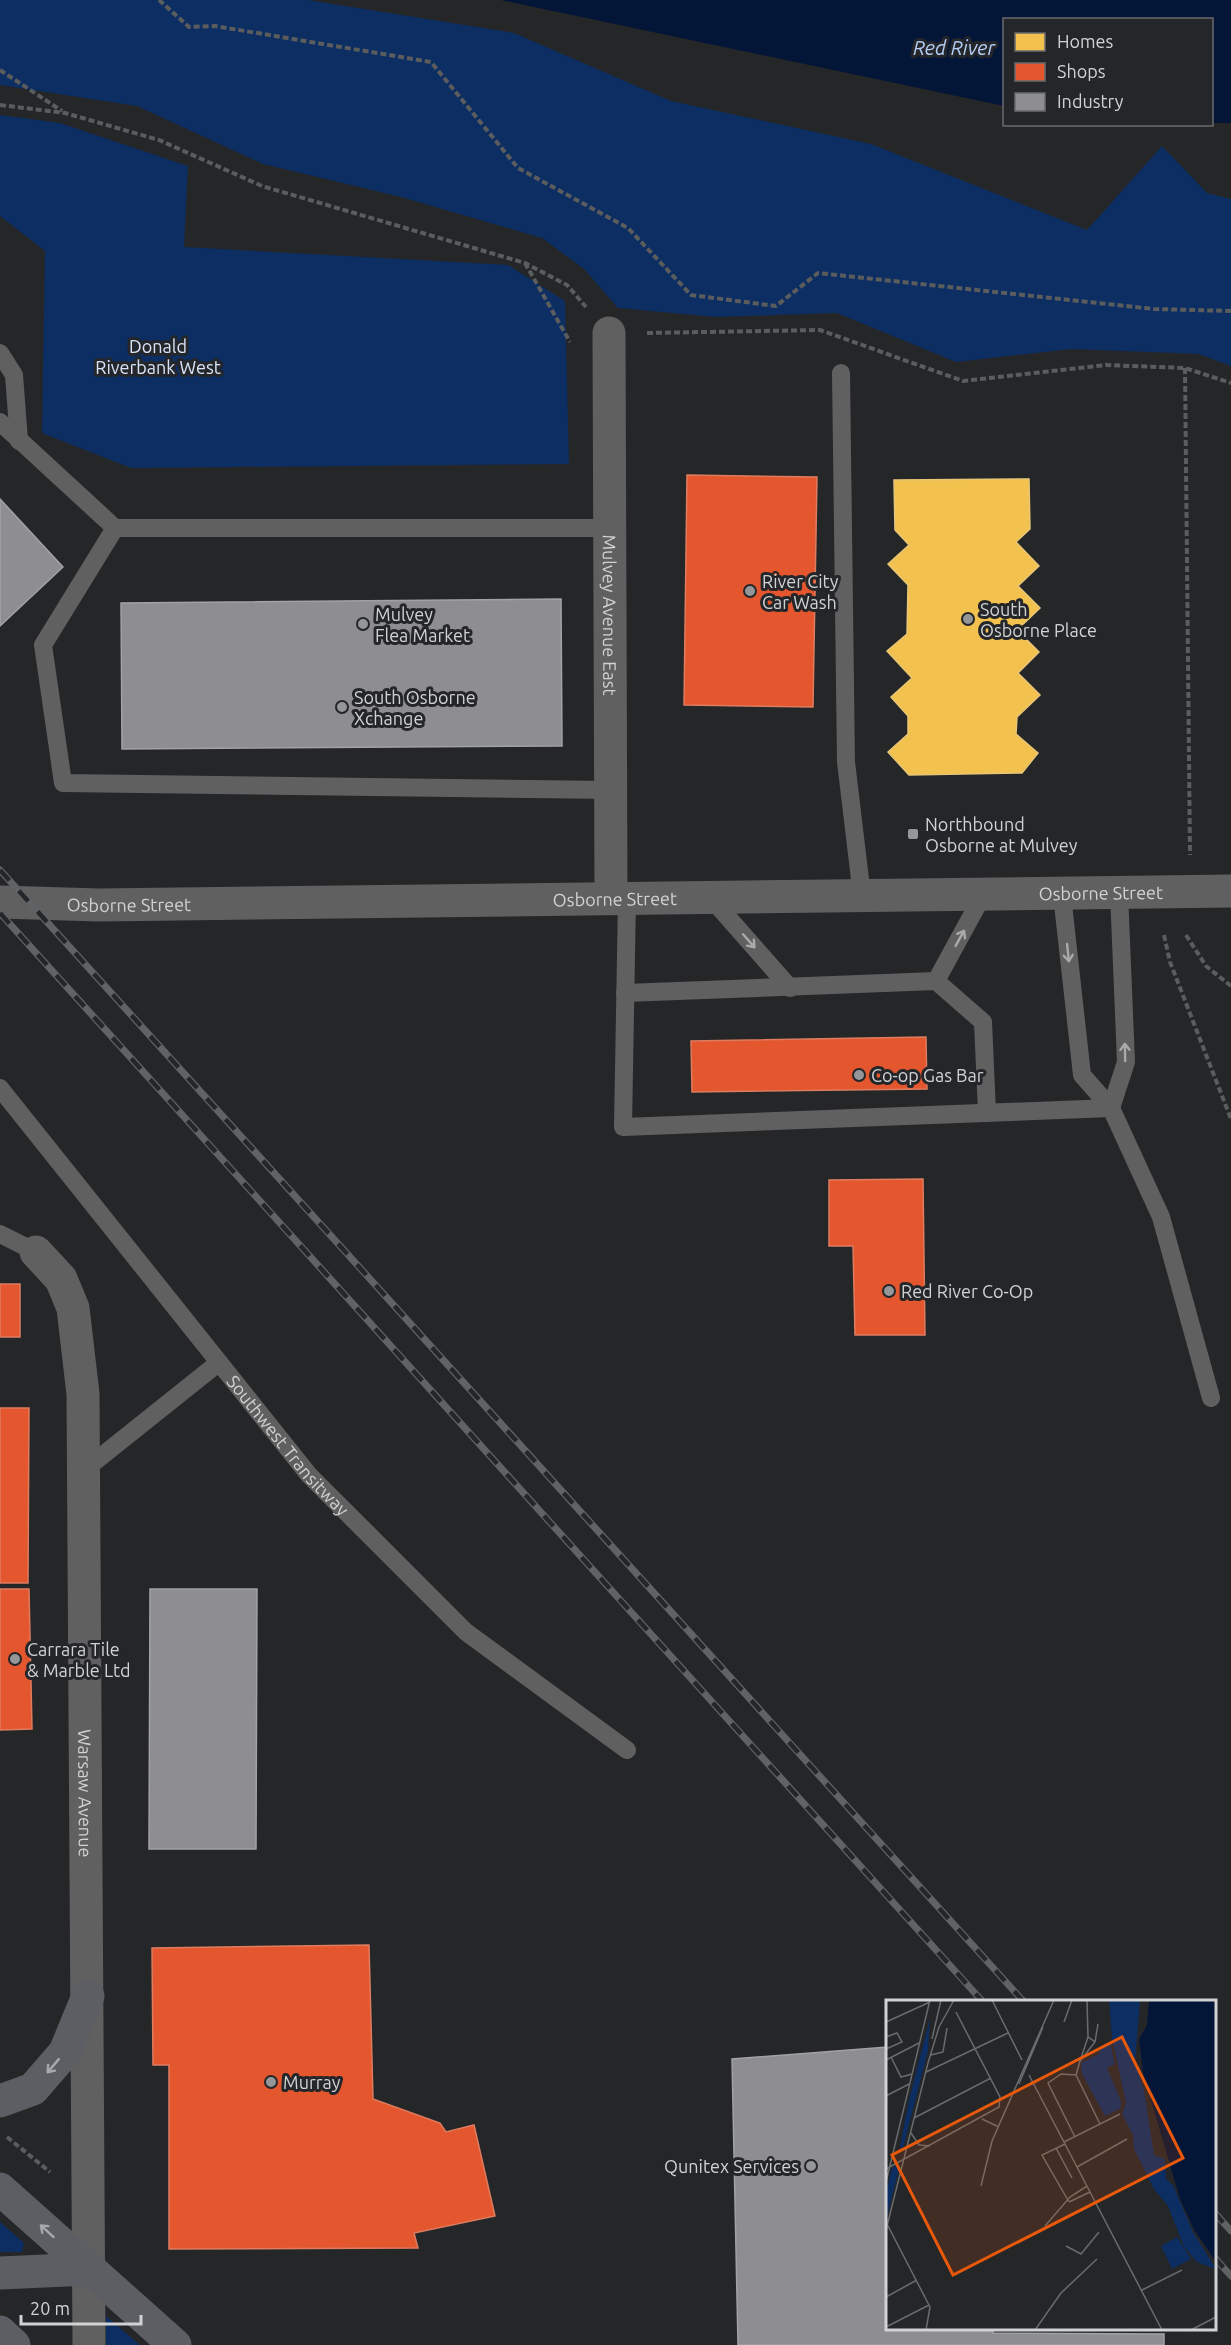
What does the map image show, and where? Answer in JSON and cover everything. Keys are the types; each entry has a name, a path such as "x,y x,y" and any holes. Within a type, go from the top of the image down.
{"main road":[{"path":"0,2101 33,2089 65,2052 88,1996"},
{"path":"0,2189 175,2345"},
{"path":"0,2272 89,2269"},
{"path":"0,2332 14,2345"}],"street":[{"name":"Mulvey Avenue East","path":"609,333 611,790 619,898"},
{"name":"Osborne Street","path":"0,902 99,905 1062,895 1231,891"},
{"name":"Warsaw Avenue","path":"36,1252 61,1279 73,1308 83,1394 89,2345"}],"lane":[{"path":"0,353 14,375 19,441"},
{"path":"841,373 846,762 862,896"},
{"path":"0,422 115,528 610,528"},
{"path":"115,528 43,645 63,783 611,790"},
{"path":"1111,1108 1126,1062 1119,893"},
{"path":"936,981 983,895"},
{"path":"1062,895 1082,1075 1111,1108 1161,1217 1211,1398"},
{"path":"710,897 790,988"},
{"path":"619,898 625,993 623,1126 1111,1108"},
{"path":"625,993 936,981 983,1022 987,1113"},
{"name":"Southwest Transitway","path":"0,1088 217,1364 309,1475 466,1632 627,1750"},
{"path":"0,1234 36,1252"},
{"path":"83,1471 217,1364"}],"path":[{"path":"159,0 189,27 215,26 431,62 518,168 628,228 691,295 776,306 818,273 1154,309 1231,310"},
{"path":"0,70 65,113"},
{"path":"0,105 65,113 159,140 262,186 525,263 567,285 609,333 820,330 963,381 1106,365 1185,368 1231,383"},
{"path":"525,263 576,351"},
{"path":"1185,368 1191,892"},
{"path":"1164,935 1170,962 1231,1119"},
{"path":"1186,935 1206,966 1231,986"},
{"path":"0,2130 30,2156"}],"green space":[{"path":"0,0 308,0 514,33 671,101 871,144 1087,230 1162,146 1207,193 1231,199 1231,366 1199,354 1072,349 956,362 837,313 716,317 618,308 584,269 542,238 401,197 263,164 137,106 0,85"},
{"name":"Donald Riverbank West","path":"0,115 60,123 188,166 184,247 508,265 565,301 569,464 131,468 42,433 45,251 0,216"},
{"path":"0,2222 24,2243 22,2252 0,2252"},
{"path":"106,2316 140,2345 106,2345"}],"water":[{"name":"Red River","path":"501,0 1231,0 1231,123 1213,123 1213,18 1003,18 1003,106"}],"building: Homes":[{"name":"South Osborne Place","path":"1029,479 1030,529 1016,542 1039,566 1018,586 1040,608 1017,630 1039,652 1018,673 1040,695 1017,717 1016,734 1038,753 1022,773 909,775 888,752 908,734 908,716 891,697 912,678 887,651 907,634 908,585 888,564 909,545 895,530 894,480"}],"building: Shops":[{"name":"River City Car Wash","path":"687,475 817,477 813,707 684,705"},
{"path":"926,1037 927,1089 692,1092 691,1041"},
{"name":"Red River Co-Op","path":"923,1179 925,1335 855,1335 853,1246 829,1246 829,1180"},
{"path":"0,1284 20,1284 20,1337 0,1337"},
{"path":"0,1408 29,1408 28,1583 0,1583"},
{"name":"Carrara Tile & Marble Ltd","path":"0,1589 29,1589 32,1729 0,1730"},
{"name":"Murray","path":"369,1945 373,2099 440,2123 446,2132 474,2125 495,2216 414,2233 418,2248 169,2249 169,2065 153,2065 152,1948"}],"building: Industry":[{"path":"0,499 63,567 0,626"},
{"name":"South Osborne Xchange","path":"561,599 562,746 122,749 121,603"},
{"path":"150,1589 257,1589 256,1849 149,1849"},
{"name":"Qunitex Services","path":"886,2047 886,2330 1164,2334 1164,2345 738,2345 732,2059"}],"railway":[{"path":"0,870 1022,2000"},
{"path":"0,913 981,2000"},
{"path":"1216,2214 1231,2231"},
{"path":"1216,2259 1231,2276"}],"place":[{"name":"River City Car Wash","path":"750,591"},
{"name":"South Osborne Place","path":"968,619"},
{"name":"Mulvey Flea Market","path":"363,624"},
{"name":"South Osborne Xchange","path":"342,707"},
{"name":"Northbound Osborne at Mulvey","path":"913,834"},
{"name":"Co-op Gas Bar","path":"859,1075"},
{"name":"Red River Co-Op","path":"889,1291"},
{"name":"Carrara Tile & Marble Ltd","path":"15,1659"},
{"name":"Murray","path":"271,2082"},
{"name":"Qunitex Services","path":"811,2166"}]}
